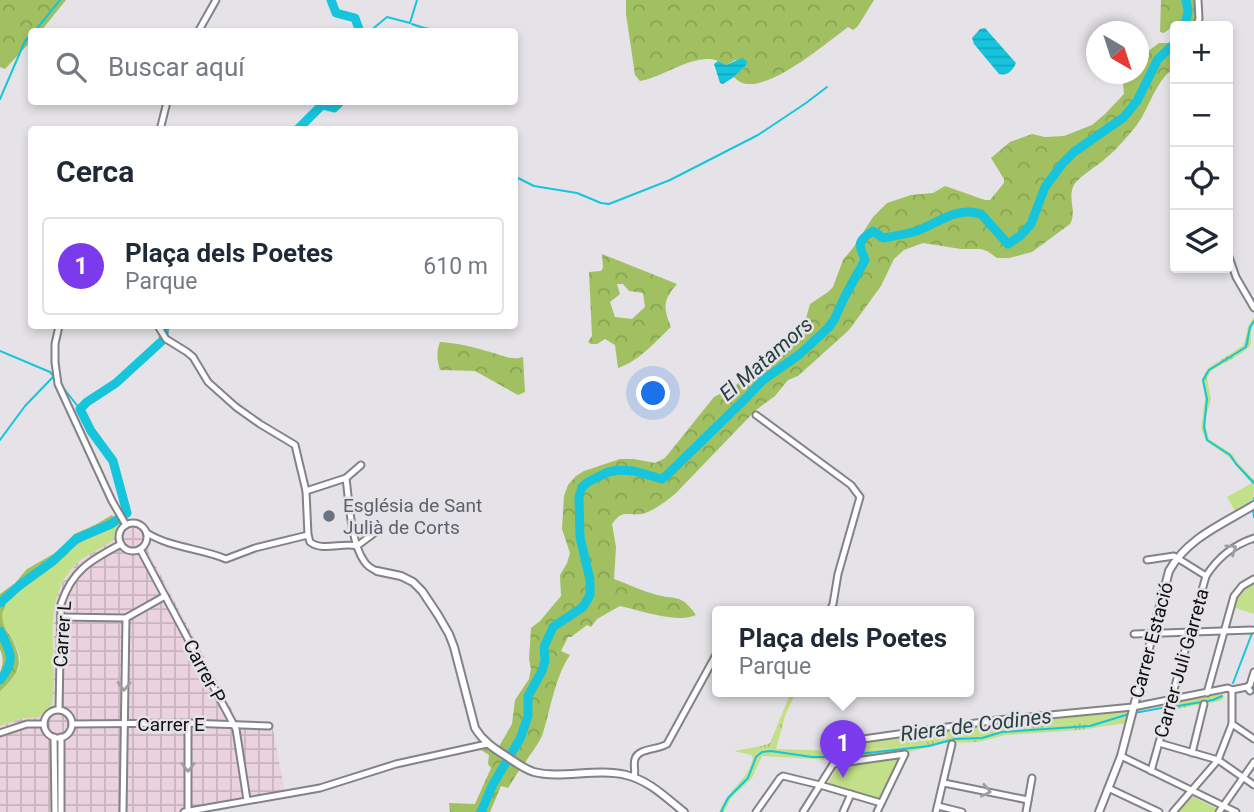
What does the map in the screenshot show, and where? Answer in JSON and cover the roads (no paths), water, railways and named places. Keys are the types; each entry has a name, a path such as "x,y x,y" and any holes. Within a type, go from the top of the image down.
{"street":[{"path":"200,28 216,0"},
{"path":"1197,21 1198,0"},
{"path":"161,126 166,105"},
{"path":"1233,268 1254,308"},
{"path":"58,329 55,344 58,384 116,510 126,525"},
{"path":"160,329 166,340 193,357 208,382 236,407 295,445 306,491 308,535 314,545 357,545 377,531"},
{"path":"756,415 851,485 860,496 832,606"},
{"path":"306,491 346,478 361,465"},
{"path":"346,478 352,523 365,563 377,571 401,576 422,591 449,634 472,718 479,734 490,746 523,767 540,773 611,773 634,777 656,788 684,812"},
{"name":"Carrer Estació","path":"1099,812 1121,756 1169,571 1196,538 1254,505"},
{"path":"147,533 145,545 140,549 130,550 121,544 119,534 126,525 136,523 164,542 209,552 226,559 255,548 308,535"},
{"name":"Carrer Juli Garreta","path":"1151,771 1206,576 1225,554 1254,538"},
{"name":"Carrer L","path":"59,709 61,604 66,590 73,577 88,563 121,544"},
{"name":"Carrer P","path":"140,549 234,725 247,800"},
{"path":"1147,560 1174,556 1206,576"},
{"path":"1207,693 1237,593 1242,586 1254,579"},
{"path":"61,617 126,618 165,596"},
{"path":"123,812 126,618"},
{"path":"1134,634 1252,629"},
{"path":"634,777 636,756 640,752 667,744 712,662"},
{"path":"803,812 841,752 852,741 997,720 1133,709 1228,688 1251,689 1254,672"},
{"path":"1173,812 1218,760 1232,724 1232,690"},
{"path":"1192,753 1204,704"},
{"path":"59,709 69,715 72,724 68,734 54,737 48,733 44,720 50,712 59,709"},
{"path":"188,723 186,811 327,786 396,764 490,746"},
{"name":"Carrer E","path":"72,724 188,723 269,726"},
{"path":"0,733 27,724 44,724"},
{"path":"1232,724 1254,739"},
{"path":"472,748 479,734"},
{"path":"54,737 54,812"},
{"path":"61,737 61,812"},
{"path":"1158,743 1218,760 1254,785"},
{"path":"953,744 937,809 962,812"},
{"path":"834,764 905,754 877,812"},
{"path":"1121,756 1192,791 1221,809 1236,812"},
{"path":"1221,809 1254,762"},
{"path":"757,812 783,776 881,803"},
{"path":"1026,812 1032,778"},
{"path":"944,783 1028,800"},
{"path":"1108,788 1159,812"},
{"path":"842,812 851,794"}],"water":[{"path":"985,28 1016,63 1008,73 999,74 974,44 972,38 980,29"},
{"path":"742,58 747,64 734,77 723,84 720,83 714,64 718,61 726,65"}],"waterway":[{"path":"37,28 60,0"},
{"path":"331,0 336,13 355,18 359,28"},
{"path":"374,28 387,17 410,23 417,0"},
{"name":"El Matamors","path":"1186,0 1186,21"},
{"path":"412,24 425,28"},
{"path":"0,99 28,38"},
{"name":"El Matamors","path":"481,812 493,784 520,739 528,716 528,696 542,671 545,661 544,647 553,627 583,607 590,595 590,580 580,537 579,497 582,487 608,472 619,470 662,479 667,475 763,380 800,354 828,328 865,260 860,247 861,241 873,231 883,238 896,236 917,231 948,216 972,212 981,214 1008,244 1020,236 1031,224 1045,187 1063,163 1074,152 1124,117 1137,101 1158,59 1170,48"},
{"path":"518,178 534,186 577,193 609,204 670,180 758,135 827,87"},
{"path":"301,126 322,105"},
{"path":"322,105 334,108 337,105"},
{"name":"Riera de Codines","path":"1254,321 1246,347 1209,370 1203,380 1207,399 1204,427 1207,440 1230,455 1254,483"},
{"path":"0,603 76,539 111,524 127,513 113,461 91,431 80,409 116,383 163,340 165,329"},
{"path":"0,351 50,372 55,378"},
{"path":"0,440 25,406 53,377"},
{"path":"61,385 80,409"},
{"name":"Riera de Codines","path":"1253,510 1254,517"},
{"name":"Riera de Codines","path":"1233,683 1254,628"},
{"path":"0,631 10,656 9,667 0,680"},
{"name":"Riera de Codines","path":"1172,707 1222,696"},
{"name":"Riera de Codines","path":"1134,713 1167,707"},
{"name":"Riera de Codines","path":"842,756 929,746 955,739 982,738 1002,732 1090,726 1129,714"},
{"name":"Riera de Codines","path":"721,812 728,798 748,778 756,757 762,752 836,757"}],"place":[{"name":"Església de Sant Julià de Corts","path":"329,516"},
{"name":"Plaça dels Poetes","path":"843,778"}]}
